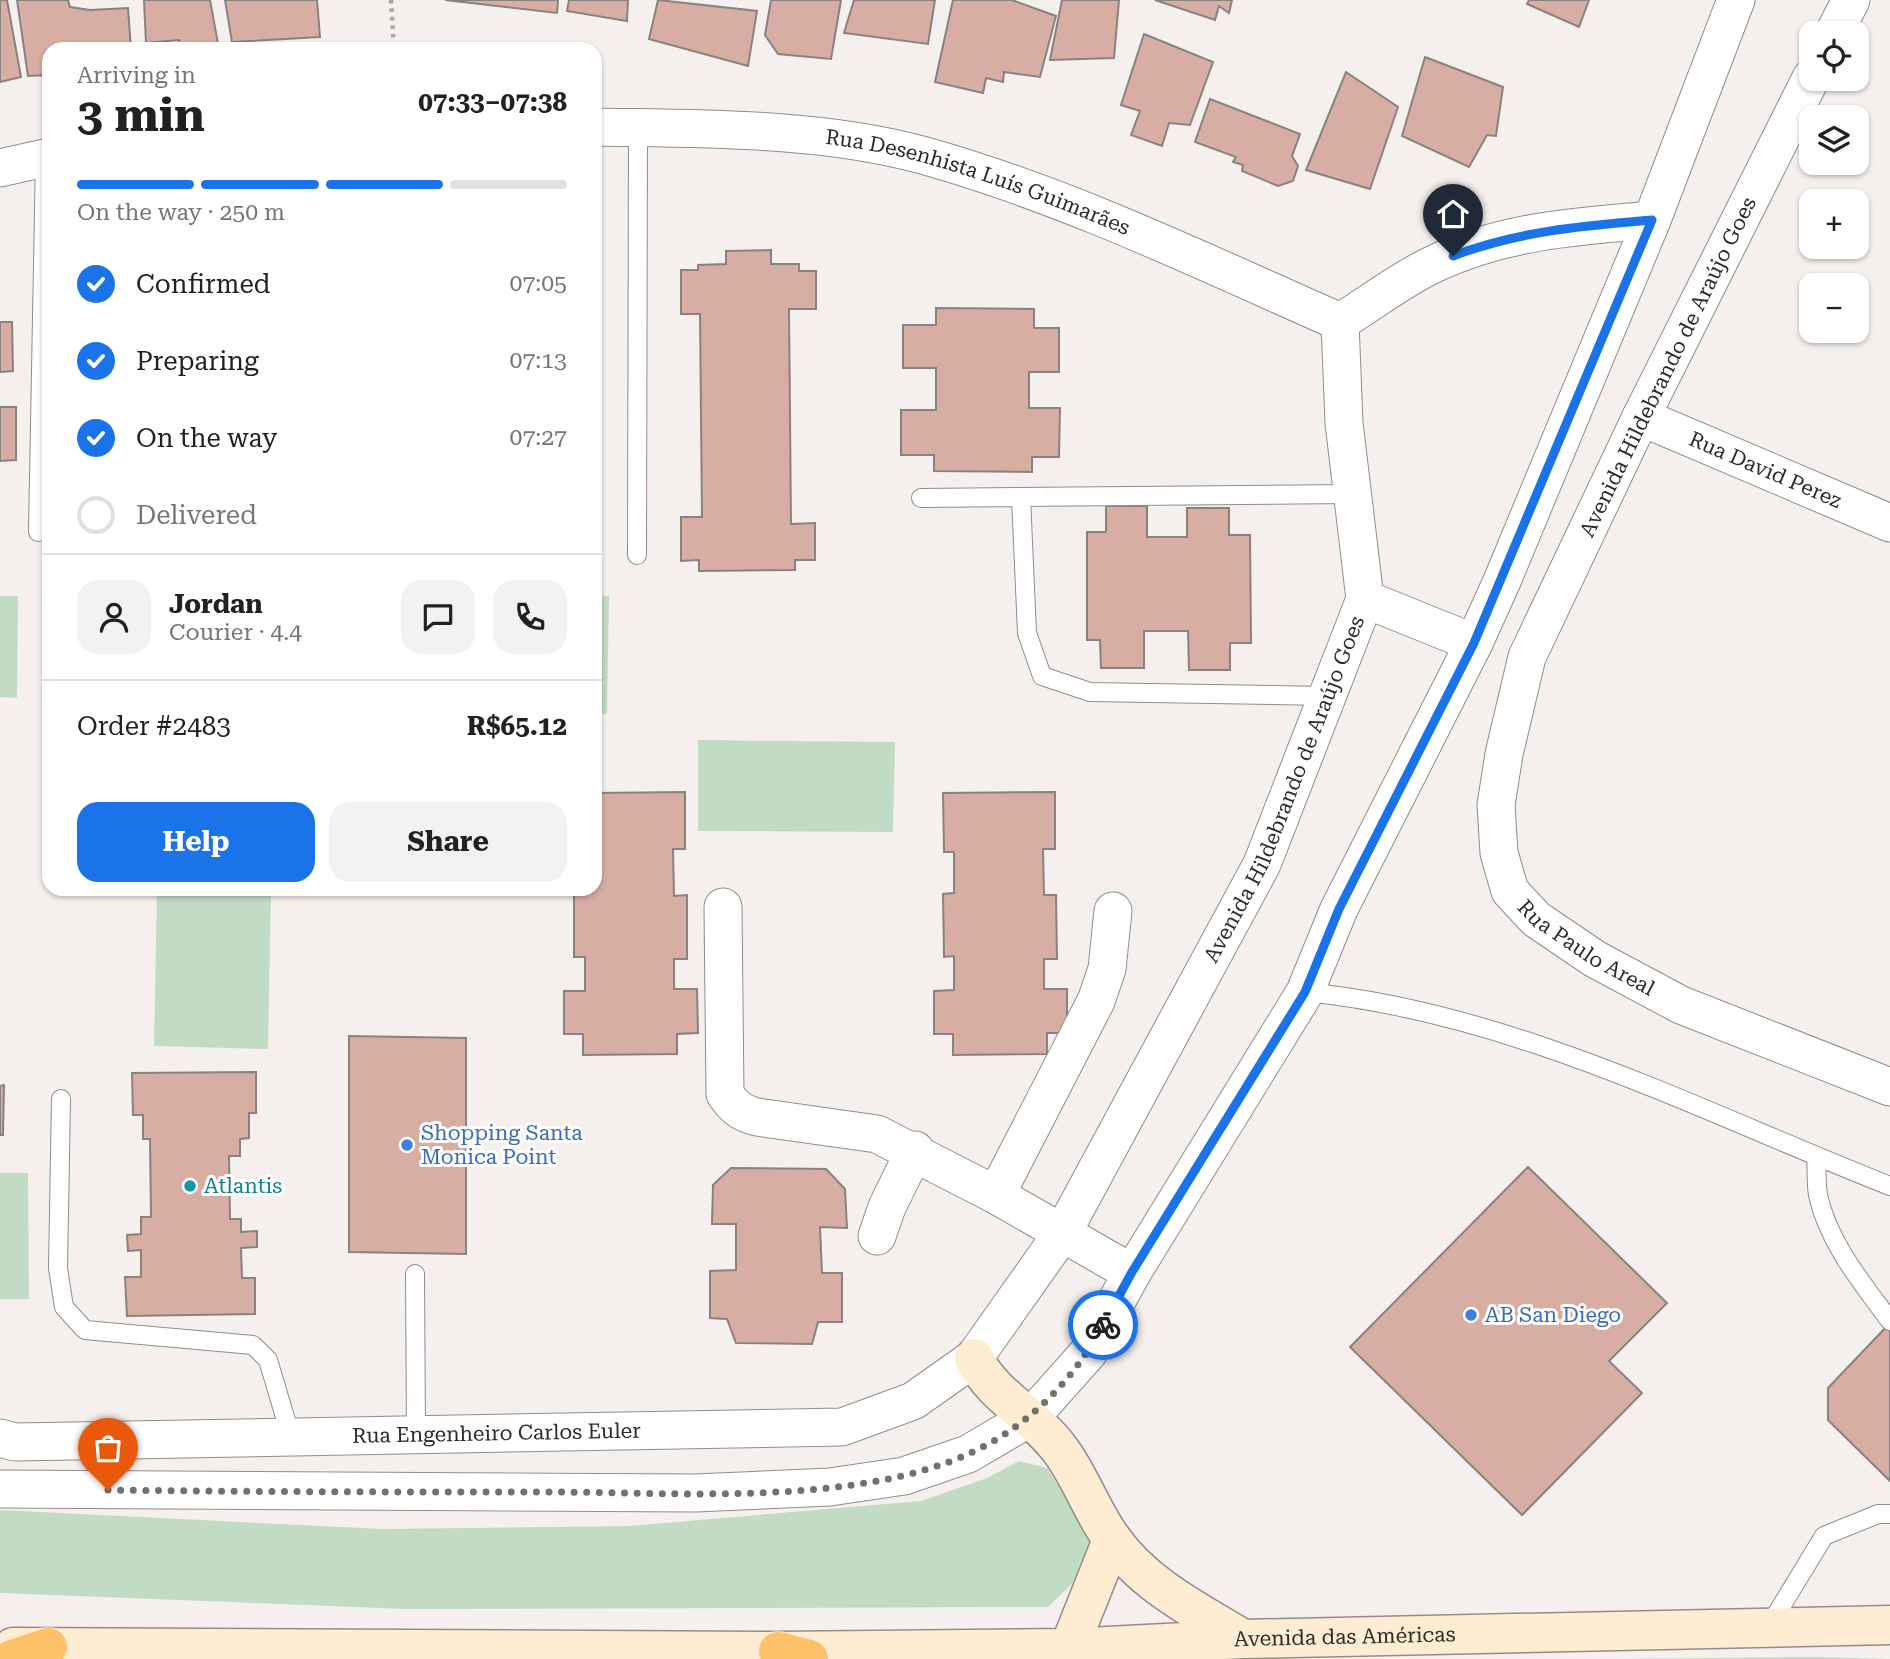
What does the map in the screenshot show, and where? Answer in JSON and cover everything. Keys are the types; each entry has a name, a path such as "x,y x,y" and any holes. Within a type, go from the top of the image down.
{"highway":[{"path":"12,1659 48,1647"}],"main road":[{"path":"974,1358 991,1386 1031,1417 1061,1451 1112,1540 1143,1574 1180,1601 1243,1639"},
{"path":"1069,1648 1112,1540"},
{"name":"Avenida das Américas","path":"0,1647 793,1655 1069,1648 1243,1639 1890,1625"}],"street":[{"path":"0,1489 695,1493 830,1487 904,1476 968,1454 1031,1417 1088,1353 1132,1272 1305,992 1339,909 1474,643 1652,220 1736,0"},
{"path":"1840,21 1851,0"},
{"name":"Avenida Hildebrando de Araújo Goes","path":"1527,657 1641,417 1804,91"},
{"name":"Rua Desenhista Luís Guimarães","path":"602,127 825,137 921,155 1032,192 1181,252 1340,322"},
{"path":"0,169 42,159"},
{"path":"1340,322 1435,263 1490,242 1561,228 1652,220"},
{"name":"Avenida Hildebrando de Araújo Goes","path":"974,1358 1063,1232 1262,864 1365,599 1351,494 1340,322"},
{"name":"Rua David Perez","path":"1641,417 1890,523"},
{"path":"1365,599 1474,643"},
{"name":"Rua Paulo Areal","path":"1527,657 1496,805 1499,853 1510,891 1536,919 1595,959 1681,1005 1890,1087"},
{"path":"723,908 725,1094 743,1114 877,1133 915,1150 1132,1272"},
{"path":"996,1195 1096,1001 1107,970 1113,911"},
{"path":"877,1236 887,1207 915,1150"},
{"name":"Rua Engenheiro Carlos Euler","path":"0,1438 15,1442 842,1427 913,1401 974,1358"}],"lane":[{"path":"637,555 638,128"},
{"path":"38,532 42,366"},
{"path":"921,498 1351,494"},
{"path":"1021,497 1027,633 1042,676 1090,692 1328,696"},
{"path":"1305,992 1397,1004 1579,1060 1890,1186"},
{"path":"61,1099 57,1236 64,1307 85,1330 253,1345 268,1360 291,1437"},
{"path":"1816,1157 1818,1194 1831,1232 1853,1271 1890,1321"},
{"path":"415,1274 416,1435"},
{"path":"1768,1628 1824,1536 1878,1514 1890,1514"}],"path":[{"path":"391,0 394,42"}],"green space":[{"path":"0,596 18,596 17,698 0,697"},
{"path":"602,596 609,596 607,714 602,714"},
{"path":"698,740 895,742 893,832 698,831"},
{"path":"157,896 271,896 268,1049 154,1046"},
{"path":"0,1173 28,1173 29,1299 0,1299"},
{"path":"1019,1461 1047,1468 1093,1541 1076,1580 1048,1607 406,1609 0,1593 0,1510 381,1529 629,1526 921,1501 987,1478"},
{"path":"1815,1657 1890,1659 1614,1659"}],"building":[{"path":"0,0 7,0 21,77 0,82"},
{"path":"17,0 68,0 70,7 90,10 128,8 130,42 42,42 42,75 28,76"},
{"path":"144,0 210,0 218,42 146,42"},
{"path":"225,0 317,0 320,37 232,42"},
{"path":"445,0 558,0 557,13"},
{"path":"569,0 628,0 627,21 567,11"},
{"path":"658,0 757,11 748,66 649,39"},
{"path":"771,0 841,0 831,59 778,54 765,35"},
{"path":"854,0 935,0 928,44 844,33"},
{"path":"953,0 1012,0 1056,16 1040,77 1004,72 1003,82 986,78 983,93 935,82"},
{"path":"1062,0 1119,0 1114,58 1050,60"},
{"path":"1155,0 1232,0 1229,13 1219,6 1215,20"},
{"path":"1529,0 1589,0 1579,27 1527,4"},
{"path":"1144,34 1213,62 1190,125 1169,123 1162,146 1131,135 1140,111 1121,105"},
{"path":"1425,57 1503,87 1496,136 1487,135 1469,167 1402,136"},
{"path":"1346,72 1398,107 1370,189 1306,170"},
{"path":"1210,99 1300,134 1292,156 1298,166 1293,181 1278,186 1242,171 1243,165 1233,162 1236,157 1195,142"},
{"path":"771,250 771,264 799,264 799,271 816,271 816,309 789,309 791,524 815,523 815,560 795,560 795,570 699,571 699,560 681,561 681,517 702,517 700,314 681,314 681,270 698,270 698,265 726,264 726,251"},
{"path":"936,308 1034,309 1034,328 1059,328 1059,372 1029,372 1029,408 1060,408 1059,457 1032,457 1032,472 934,471 934,455 901,455 901,410 936,410 936,368 903,368 903,325 936,325"},
{"path":"0,322 12,322 13,371 0,372"},
{"path":"0,407 16,407 16,460 0,461"},
{"path":"1106,506 1147,506 1147,537 1187,537 1187,508 1229,508 1229,535 1250,535 1251,643 1230,643 1230,670 1189,670 1188,631 1144,631 1144,668 1101,668 1100,640 1087,640 1087,532 1106,532"},
{"path":"685,792 685,849 673,849 674,896 687,895 687,959 674,959 674,989 697,989 698,1033 677,1034 677,1054 583,1055 583,1034 564,1034 564,991 585,991 585,957 574,957 574,896 602,896 602,793"},
{"path":"1055,792 1055,849 1043,849 1044,895 1056,895 1057,959 1044,959 1044,989 1067,989 1067,1033 1047,1033 1047,1054 953,1055 953,1034 934,1034 934,991 954,990 954,956 944,957 943,894 954,893 954,852 944,852 943,793"},
{"name":"Shopping Santa Monica Point","path":"349,1036 466,1038 466,1254 349,1252"},
{"name":"Atlantis","path":"256,1072 256,1113 249,1113 249,1138 240,1139 240,1156 229,1156 230,1219 241,1219 241,1232 257,1231 257,1247 241,1248 242,1278 255,1278 255,1314 127,1316 125,1277 141,1277 141,1250 128,1251 127,1235 141,1234 141,1217 151,1217 150,1139 143,1139 143,1115 133,1115 132,1073"},
{"path":"4,1085 3,1135 0,1135 0,1086"},
{"path":"1528,1167 1667,1303 1609,1361 1642,1393 1522,1515 1350,1347"},
{"path":"731,1168 826,1169 845,1189 847,1228 820,1227 822,1273 842,1273 842,1322 818,1322 812,1344 736,1343 727,1319 710,1318 710,1271 736,1270 736,1224 712,1224 713,1185"},
{"path":"1890,1323 1890,1481 1828,1420 1828,1388"}],"way so far":[{"path":"108,1490 695,1493 830,1487 904,1476 968,1454 1031,1417 1088,1353 1103,1325"}],"place":[{"name":"Shopping Santa Monica Point","path":"407,1145"},
{"name":"Atlantis","path":"190,1186"},
{"name":"AB San Diego","path":"1471,1315"}],"route":[{"path":"1103,1325 1132,1272 1305,992 1339,909 1474,643 1502,581 1652,220 1561,228 1490,242 1453,256"}]}
